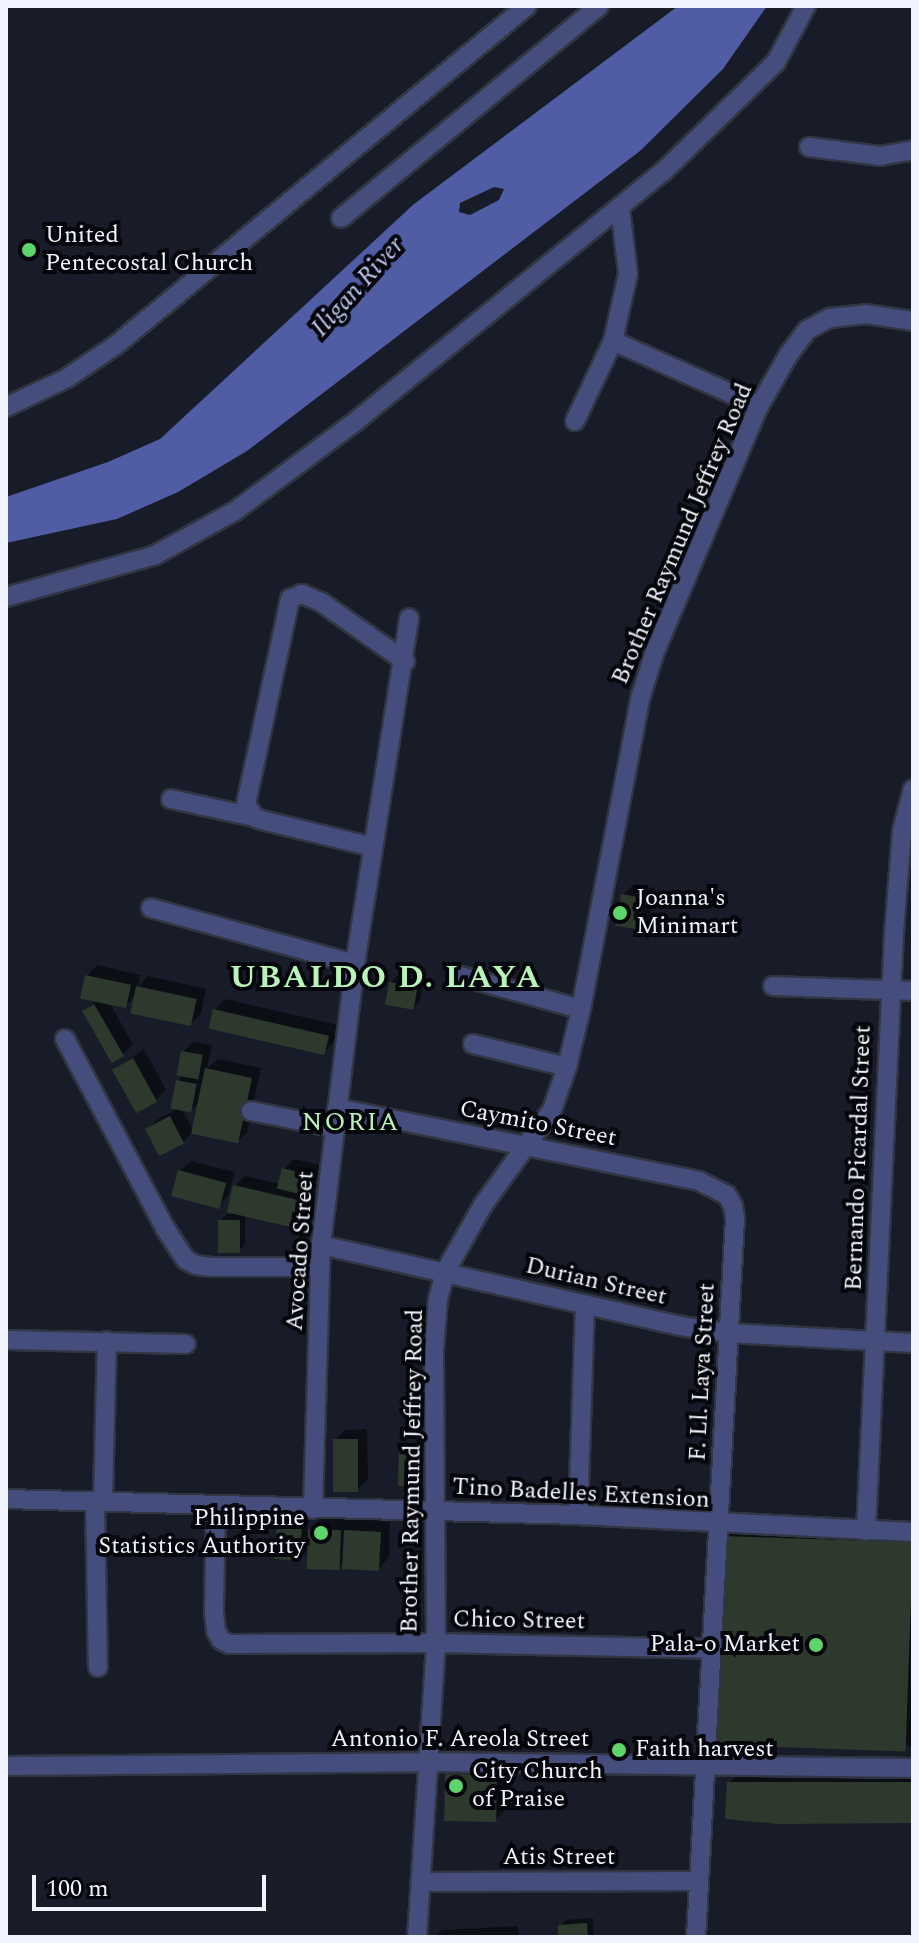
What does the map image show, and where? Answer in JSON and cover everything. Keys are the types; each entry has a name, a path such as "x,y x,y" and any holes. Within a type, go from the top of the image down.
{"street":[{"path":"6,407 67,378 116,345 527,6"},
{"path":"341,218 599,6"},
{"path":"6,597 155,555 235,511 351,425 664,171 776,62 806,6"},
{"path":"809,147 880,156 913,150"},
{"path":"575,421 613,341 628,274 620,207"},
{"name":"Brother Raymund Jeffrey Road","path":"417,1937 436,1643 438,1511 434,1350 438,1299 445,1272 483,1205 552,1110 567,1067 581,1009 640,699 654,654 759,406 789,354 807,330 830,318 866,314 913,321"},
{"path":"613,341 759,406"},
{"path":"254,817 246,804 290,599 302,594 321,602 405,661"},
{"name":"Avocado Street","path":"313,1509 321,1245 355,964 405,661 409,618"},
{"name":"Bernando Picardal Street","path":"866,1531 890,990 902,831 913,789"},
{"path":"171,799 373,847"},
{"path":"151,908 355,964"},
{"path":"460,976 581,1009"},
{"path":"773,986 913,991"},
{"path":"65,1039 165,1228 186,1260 213,1267 320,1267"},
{"path":"473,1044 567,1067"},
{"name":"Caymito Street","path":"337,1108 699,1181 727,1195"},
{"path":"251,1111 336,1128"},
{"name":"F. Ll. Laya Street","path":"696,1937 735,1218 727,1195"},
{"name":"Durian Street","path":"321,1245 585,1305 729,1333 913,1343"},
{"path":"578,1515 585,1305"},
{"path":"6,1340 186,1344"},
{"path":"98,1667 99,1500 107,1341"},
{"name":"Tino Badelles Extension","path":"6,1499 578,1515 718,1525 913,1532"},
{"name":"Chico Street","path":"216,1505 214,1612 216,1631 221,1640 229,1644 436,1643 711,1649"},
{"name":"Antonio F. Areola Street","path":"6,1766 429,1762 913,1768"},
{"name":"Atis Street","path":"421,1882 698,1881"}],"water":[{"name":"Iligan River","path":"678,6 767,6 723,69 640,151 247,451 178,492 117,519 6,543 6,497 108,462 160,439 414,204","holes":["494,187 504,189 499,200 470,215 459,212 460,203"]}],"building":[{"path":"621,894 644,898 638,930 615,926"},
{"path":"85,975 131,985 126,1008 80,998"},
{"path":"389,982 418,987 414,1010 385,1005"},
{"path":"136,986 197,999 191,1026 130,1013"},
{"path":"94,1004 124,1056 112,1063 82,1011"},
{"path":"213,1009 329,1036 324,1055 209,1028"},
{"path":"181,1051 203,1055 198,1079 177,1076"},
{"path":"133,1058 157,1102 136,1113 112,1070"},
{"path":"205,1068 252,1078 238,1144 191,1134"},
{"path":"176,1080 197,1084 191,1112 170,1108"},
{"path":"170,1116 184,1144 159,1156 145,1129"},
{"path":"282,1168 311,1175 306,1196 277,1188"},
{"path":"178,1170 226,1183 219,1209 171,1196"},
{"path":"233,1185 305,1202 299,1229 227,1212"},
{"path":"218,1220 240,1220 240,1253 218,1253"},
{"path":"333,1439 358,1439 358,1492 333,1492"},
{"path":"399,1450 425,1451 424,1487 398,1486"},
{"path":"277,1526 302,1528 299,1561 274,1559"},
{"path":"308,1529 341,1530 340,1570 307,1569"},
{"path":"344,1530 381,1532 379,1571 342,1569"},
{"name":"Pala-o Market","path":"724,1536 913,1543 906,1751 717,1745"},
{"path":"445,1774 497,1775 496,1822 444,1821"},
{"path":"727,1782 913,1782 913,1823 777,1824 725,1819"},
{"path":"587,1923 588,1937 558,1937 558,1925"}],"place":[{"name":"United Pentecostal Church","path":"29,250"},
{"name":"Joanna's Minimart","path":"620,913"},
{"name":"Philippine Statistics Authority","path":"321,1533"},
{"name":"Pala-o Market","path":"816,1645"},
{"name":"Faith harvest","path":"619,1750"},
{"name":"City Church of Praise","path":"456,1786"}],"district":[{"name":"UBALDO D. LAYA","path":"386,978"},
{"name":"NORIA","path":"351,1123"}]}
